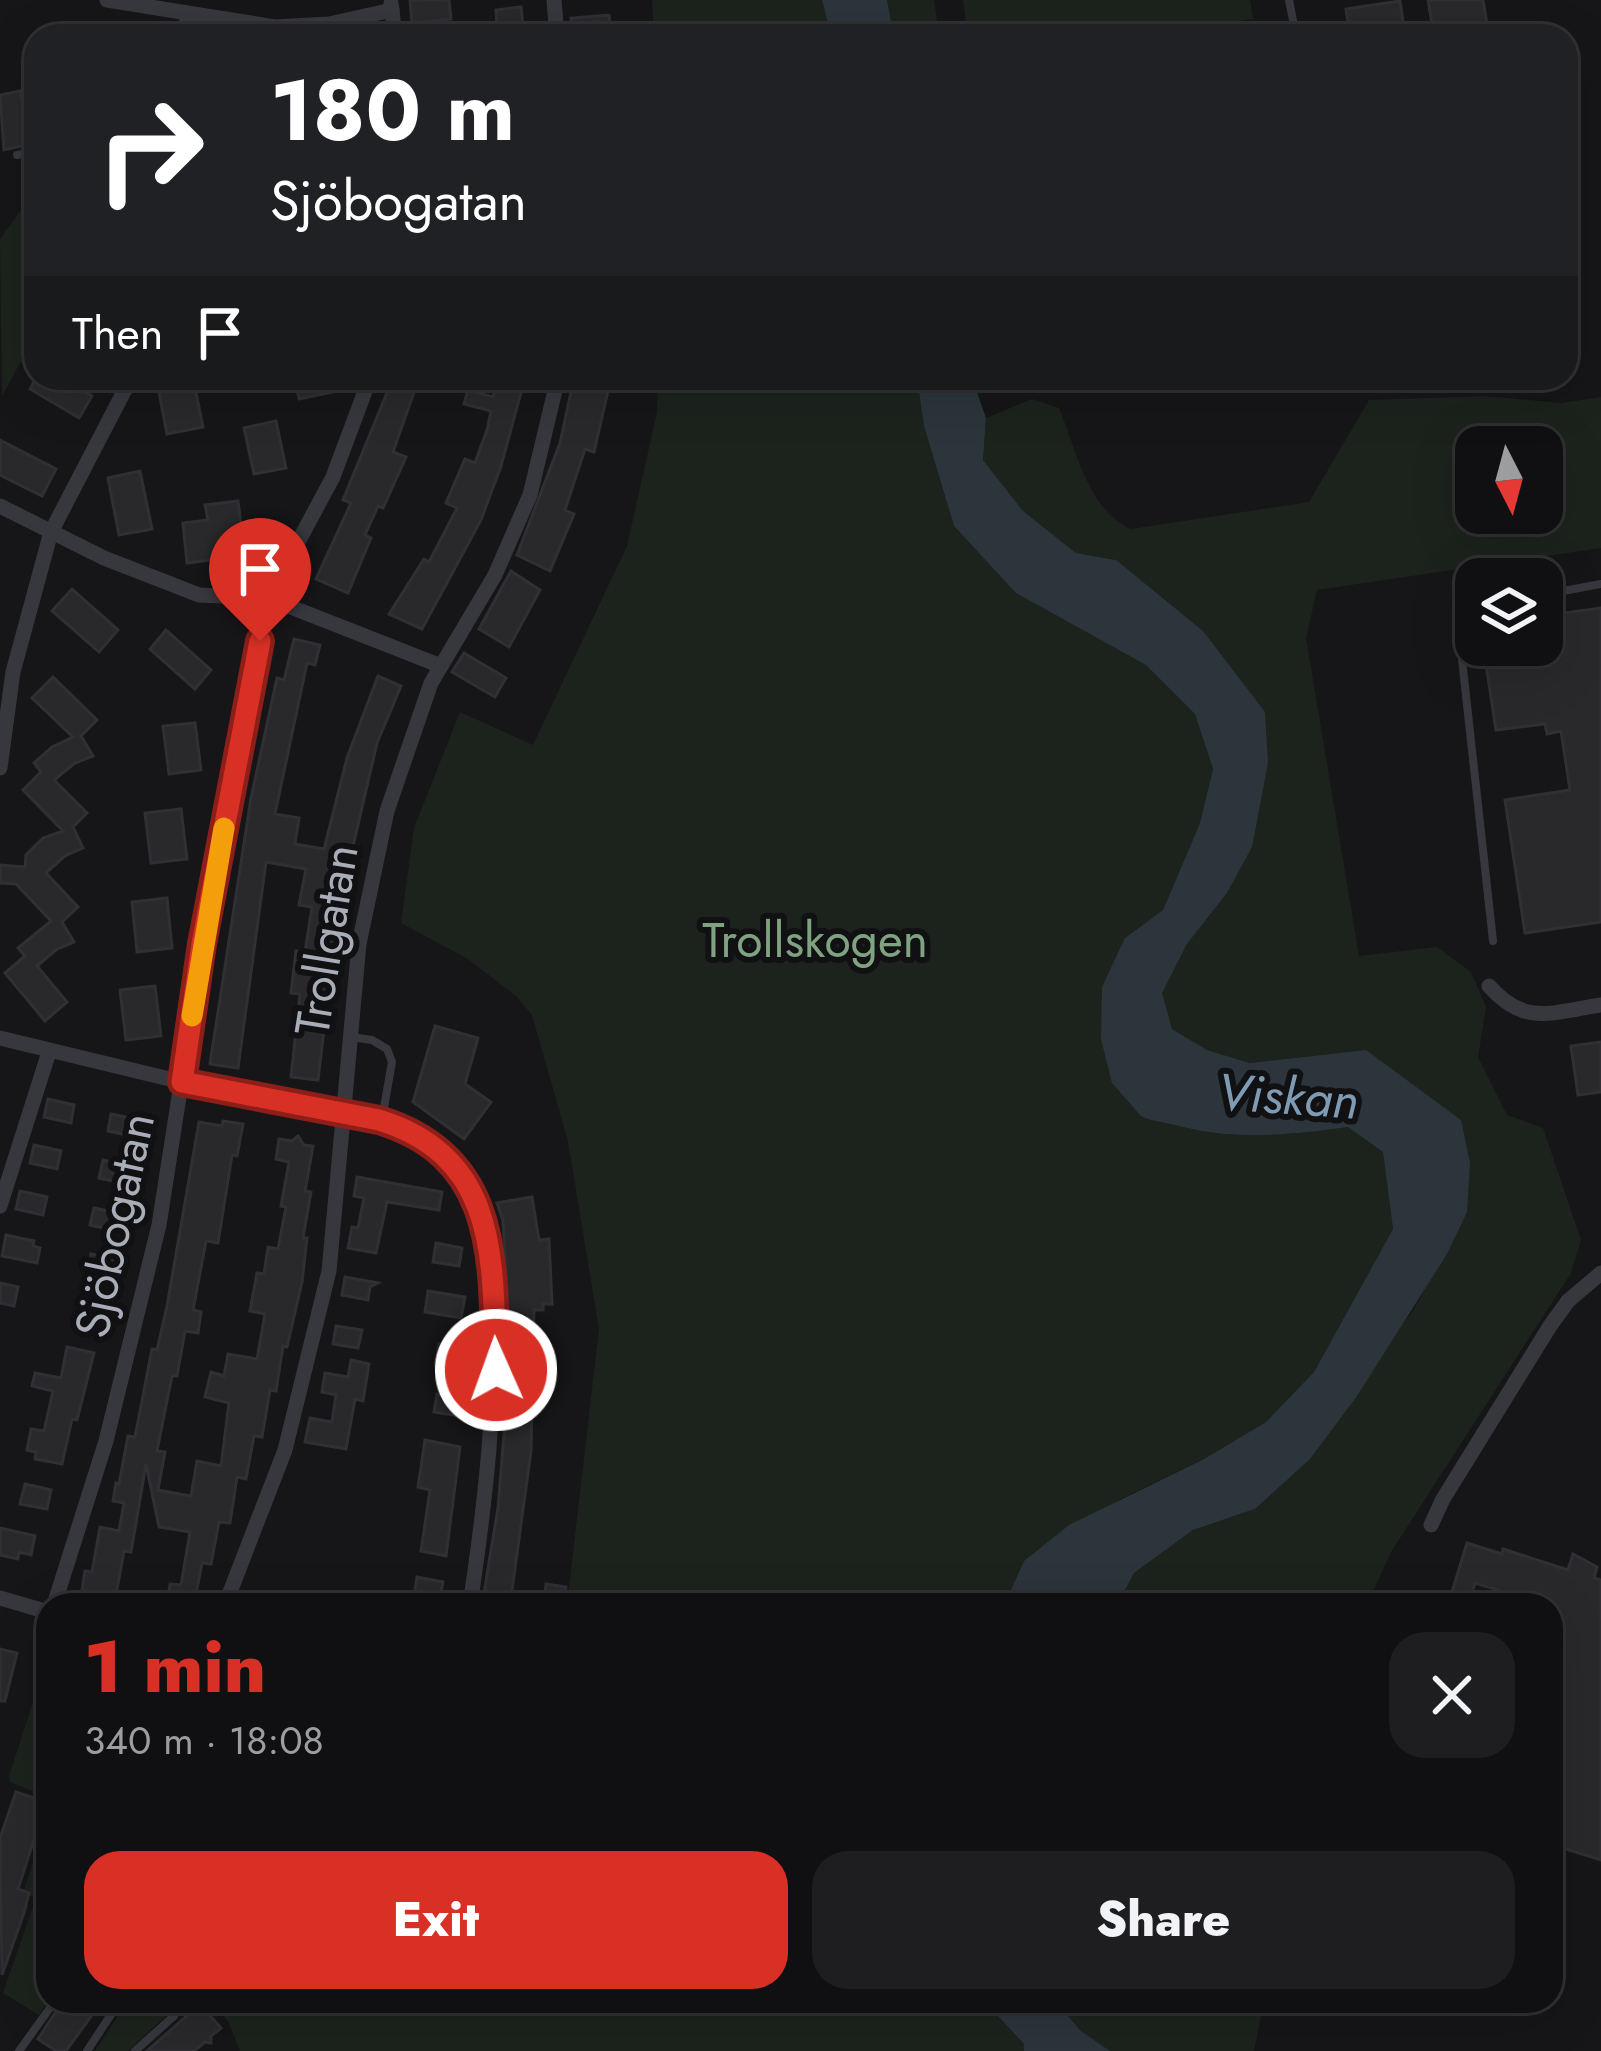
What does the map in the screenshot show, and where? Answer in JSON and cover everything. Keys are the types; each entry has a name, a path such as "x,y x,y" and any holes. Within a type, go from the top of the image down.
{"street":[{"path":"106,0 256,24"},
{"path":"329,24 391,5"},
{"path":"187,13 187,24"},
{"path":"0,768 13,672 51,532 125,390"},
{"name":"Sjöbogatan","path":"59,1593 106,1441 160,1225 202,944 268,598 333,477 366,390"},
{"name":"Trollgatan","path":"230,1593 284,1450 328,1271 358,944 386,811 431,683 495,574 530,495 555,390"},
{"path":"0,506 104,558 199,595 268,598 441,666"},
{"path":"1489,986 1505,1004 1523,1014 1601,1005"},
{"path":"0,1038 182,1082 382,1121 404,1128 436,1149 466,1180 484,1216 492,1253 496,1370 471,1593"},
{"path":"0,1206 49,1052"},
{"path":"1431,1525 1442,1499 1550,1326 1585,1284 1601,1273"},
{"path":"0,1598 36,1608"}],"lane":[{"path":"17,155 24,154"},
{"path":"1563,591 1601,584"},
{"path":"1463,666 1493,941"},
{"path":"349,1037 372,1040 387,1049 392,1062 382,1121"},
{"path":"20,2051 47,2013"},
{"path":"87,2051 112,2013"},
{"path":"135,2051 174,2016"}],"green space":[{"path":"652,0 822,0 828,24 653,24"},
{"path":"887,0 934,0 937,24 892,24"},
{"path":"963,0 1250,0 1253,19 1218,24 966,24"},
{"path":"24,206 24,356 2,396 0,239"},
{"name":"Trollskogen","path":"658,390 919,390 924,426 954,526 1017,593 1146,665 1195,714 1213,769 1200,823 1163,910 1125,938 1151,1120 1248,1135 1348,1127 1383,1152 1393,1229 1314,1372 1266,1422 1204,1459 1120,1499 1024,1561 1009,1593 568,1593 599,1329 568,1141 532,1015 517,997 468,959 401,923 414,828 460,712 533,745 627,546 657,412"},
{"path":"1485,396 1562,403 1601,397 1601,548 1533,558 1455,558 1455,570 1317,590 1306,638 1359,956 1437,947 1471,972 1486,1007 1478,1057 1507,1115 1543,1128 1581,1240 1571,1273 1391,1552 1372,1593 1123,1593 1134,1573 1193,1530 1255,1509 1413,1311 1467,1212 1366,1050 1250,1063 1207,1050 1172,1029 1161,993 1187,944 1227,893 1268,763 1116,560 1076,553 1023,511 983,460 986,418 1032,399 1059,408 1094,494 1116,520 1131,529 1309,502 1369,400"},
{"path":"36,1693 36,1792 10,1782"},
{"path":"36,1854 36,1898 23,1893"},
{"path":"36,1898 36,2013 40,2013 39,2015 3,1993"},
{"path":"120,2013 168,2014 128,2051 95,2051"},
{"path":"222,2013 995,2013 1024,2044 1024,2051 240,2051"},
{"path":"1065,2013 1262,2013 1254,2051 1110,2051"}],"water":[{"path":"822,0 887,0 892,24 828,24"},
{"name":"Viskan","path":"919,390 976,390 986,418 983,460 1023,511 1076,553 1116,560 1203,631 1265,712 1268,763 1252,847 1227,893 1187,944 1162,993 1172,1029 1207,1050 1250,1063 1366,1050 1461,1120 1470,1163 1467,1212 1447,1254 1357,1396 1310,1459 1255,1509 1193,1530 1134,1573 1123,1593 1009,1593 1024,1561 1069,1525 1204,1459 1266,1422 1314,1372 1393,1229 1383,1152 1348,1127 1248,1135 1151,1120 1141,1116 1112,1083 1101,1039 1102,987 1125,938 1163,910 1200,823 1213,769 1195,714 1146,665 1016,593 954,526 924,426"},
{"path":"995,2013 1065,2013 1110,2051 1024,2051 1024,2044"}],"building":[{"path":"449,0 451,19 412,23 410,1"},
{"path":"1428,0 1483,0 1487,24 1432,24"},
{"path":"1400,1 1403,24 1348,24 1346,9"},
{"path":"521,7 523,24 497,24 496,10"},
{"path":"609,15 610,24 572,24 571,18"},
{"path":"20,91 24,145 4,150 0,95"},
{"path":"32,390 82,390 92,396 79,418"},
{"path":"159,390 195,390 203,427 167,434"},
{"path":"297,390 332,390 332,392 299,399"},
{"path":"388,390 415,390 393,452 406,457 365,535 371,538 348,593 316,579 351,503 343,500"},
{"path":"468,390 493,397 495,390 522,390 481,520 422,629 389,614 424,559 429,562 457,508 446,503 465,459 475,463 487,430 491,411 464,404"},
{"path":"571,390 608,391 594,452 585,449 565,510 574,514 550,571 517,555 560,443"},
{"path":"276,421 286,468 254,474 244,428"},
{"path":"0,440 56,469 42,496 0,475"},
{"path":"140,471 152,529 119,535 108,478"},
{"path":"238,501 243,541 217,544 219,559 187,563 183,523 208,520 205,505"},
{"path":"511,571 540,590 509,647 479,629"},
{"path":"72,589 118,630 99,652 52,611"},
{"path":"1601,608 1601,922 1525,933 1505,800 1570,790 1561,731 1547,734 1545,724 1496,730 1486,666 1563,666 1563,613"},
{"path":"166,630 211,670 195,689 150,649"},
{"path":"294,639 320,645 315,665 307,663 275,814 299,818 295,844 324,849 347,758 378,676 401,686 377,743 338,911 318,1080 291,1077 300,994 291,993 296,951 305,952 312,907 299,905 306,869 266,862 238,1068 210,1064 251,798 277,678 284,680"},
{"path":"464,653 506,678 495,697 452,672"},
{"path":"53,677 97,720 81,736 93,756 54,780 87,813 73,827 83,848 46,873 78,907 62,922 74,942 37,966 67,1002 45,1021 5,973 25,956 18,948 51,921 16,884 0,883 0,865 25,867 26,855 43,838 63,831 23,790 41,772 34,763 73,737 32,698"},
{"path":"195,723 201,770 169,774 163,726"},
{"path":"181,809 187,859 151,863 145,813"},
{"path":"167,898 172,948 137,952 132,902"},
{"path":"155,986 161,1036 126,1040 120,990"},
{"path":"435,1026 478,1038 465,1084 491,1102 464,1139 413,1102"},
{"path":"1601,1042 1601,1092 1578,1095 1571,1046"},
{"path":"48,1099 74,1105 71,1123 44,1117"},
{"path":"111,1114 144,1121 141,1138 108,1131"},
{"path":"223,1121 243,1124 237,1156 232,1155 218,1243 206,1241 193,1310 201,1312 198,1333 185,1331 177,1376 172,1376 157,1451 165,1452 158,1490 191,1496 197,1461 221,1466 229,1403 205,1397 211,1372 224,1376 228,1354 257,1359 265,1314 250,1311 257,1273 264,1274 268,1247 278,1249 286,1207 281,1206 289,1162 276,1159 279,1139 292,1141 298,1136 304,1145 313,1146 305,1191 311,1192 302,1282 287,1347 283,1346 276,1391 270,1390 262,1437 254,1436 246,1479 237,1477 230,1523 219,1522 211,1564 202,1563 196,1593 169,1593 170,1584 181,1585 190,1532 159,1527 146,1464 131,1552 124,1551 116,1593 82,1590 85,1571 92,1572 100,1527 119,1531 124,1503 113,1501 116,1483 128,1436 135,1437 152,1349 157,1350 199,1122 222,1126"},
{"path":"34,1145 61,1151 57,1169 30,1163"},
{"path":"103,1160 136,1168 132,1185 99,1178"},
{"path":"357,1177 442,1192 439,1210 387,1202 376,1253 348,1248 364,1198 354,1196"},
{"path":"20,1191 47,1197 43,1215 16,1209"},
{"path":"532,1197 539,1240 549,1239 552,1304 534,1310 531,1451 512,1593 484,1593 498,1508 507,1397 508,1310 503,1221 497,1203"},
{"path":"94,1208 127,1215 123,1232 90,1225"},
{"path":"6,1235 34,1241 33,1246 40,1248 37,1263 2,1256"},
{"path":"436,1243 462,1248 459,1266 433,1262"},
{"path":"91,1254 117,1260 113,1279 87,1273"},
{"path":"345,1277 378,1283 370,1287 368,1300 342,1295"},
{"path":"0,1283 18,1287 14,1306 0,1303"},
{"path":"428,1291 465,1297 461,1318 425,1312"},
{"path":"80,1301 106,1306 102,1325 76,1320"},
{"path":"336,1326 362,1330 358,1348 333,1344"},
{"path":"439,1344 464,1349 461,1367 436,1362"},
{"path":"67,1347 94,1353 62,1464 35,1459 36,1452 27,1450 31,1429 44,1431 53,1391 32,1386 35,1373 61,1378"},
{"path":"351,1360 369,1364 363,1401 355,1399 346,1449 305,1442 310,1418 332,1422 336,1395 322,1392 325,1373 348,1377"},
{"path":"437,1394 463,1398 460,1416 434,1412"},
{"path":"425,1440 460,1447 446,1556 421,1551 430,1490 418,1487"},
{"path":"25,1484 51,1490 47,1509 20,1504"},
{"path":"0,1528 35,1536 31,1555 19,1552 18,1559 0,1555"},
{"path":"1467,1543 1568,1570 1573,1554 1597,1567 1594,1578 1601,1580 1601,1860 1563,1848 1563,1593 1505,1593 1475,1583 1472,1593 1452,1593"},
{"path":"417,1577 443,1582 441,1593 414,1593"},
{"path":"546,1584 566,1587 565,1593 545,1593"},
{"path":"0,1649 17,1653 5,1701 0,1701"},
{"path":"16,1792 36,1799 36,1833 18,1889 29,1893 2,1975 0,1838"},
{"path":"55,2013 93,2013 66,2051 56,2051 38,2039"},
{"path":"190,2013 208,2013 221,2028 211,2036 211,2043 194,2051 147,2051"}],"slow traffic":[{"path":"192,1016 224,828"}],"route":[{"path":"260,641 202,944 182,1082 379,1120 404,1128 436,1149 466,1180 484,1216 492,1253 496,1370"}]}
